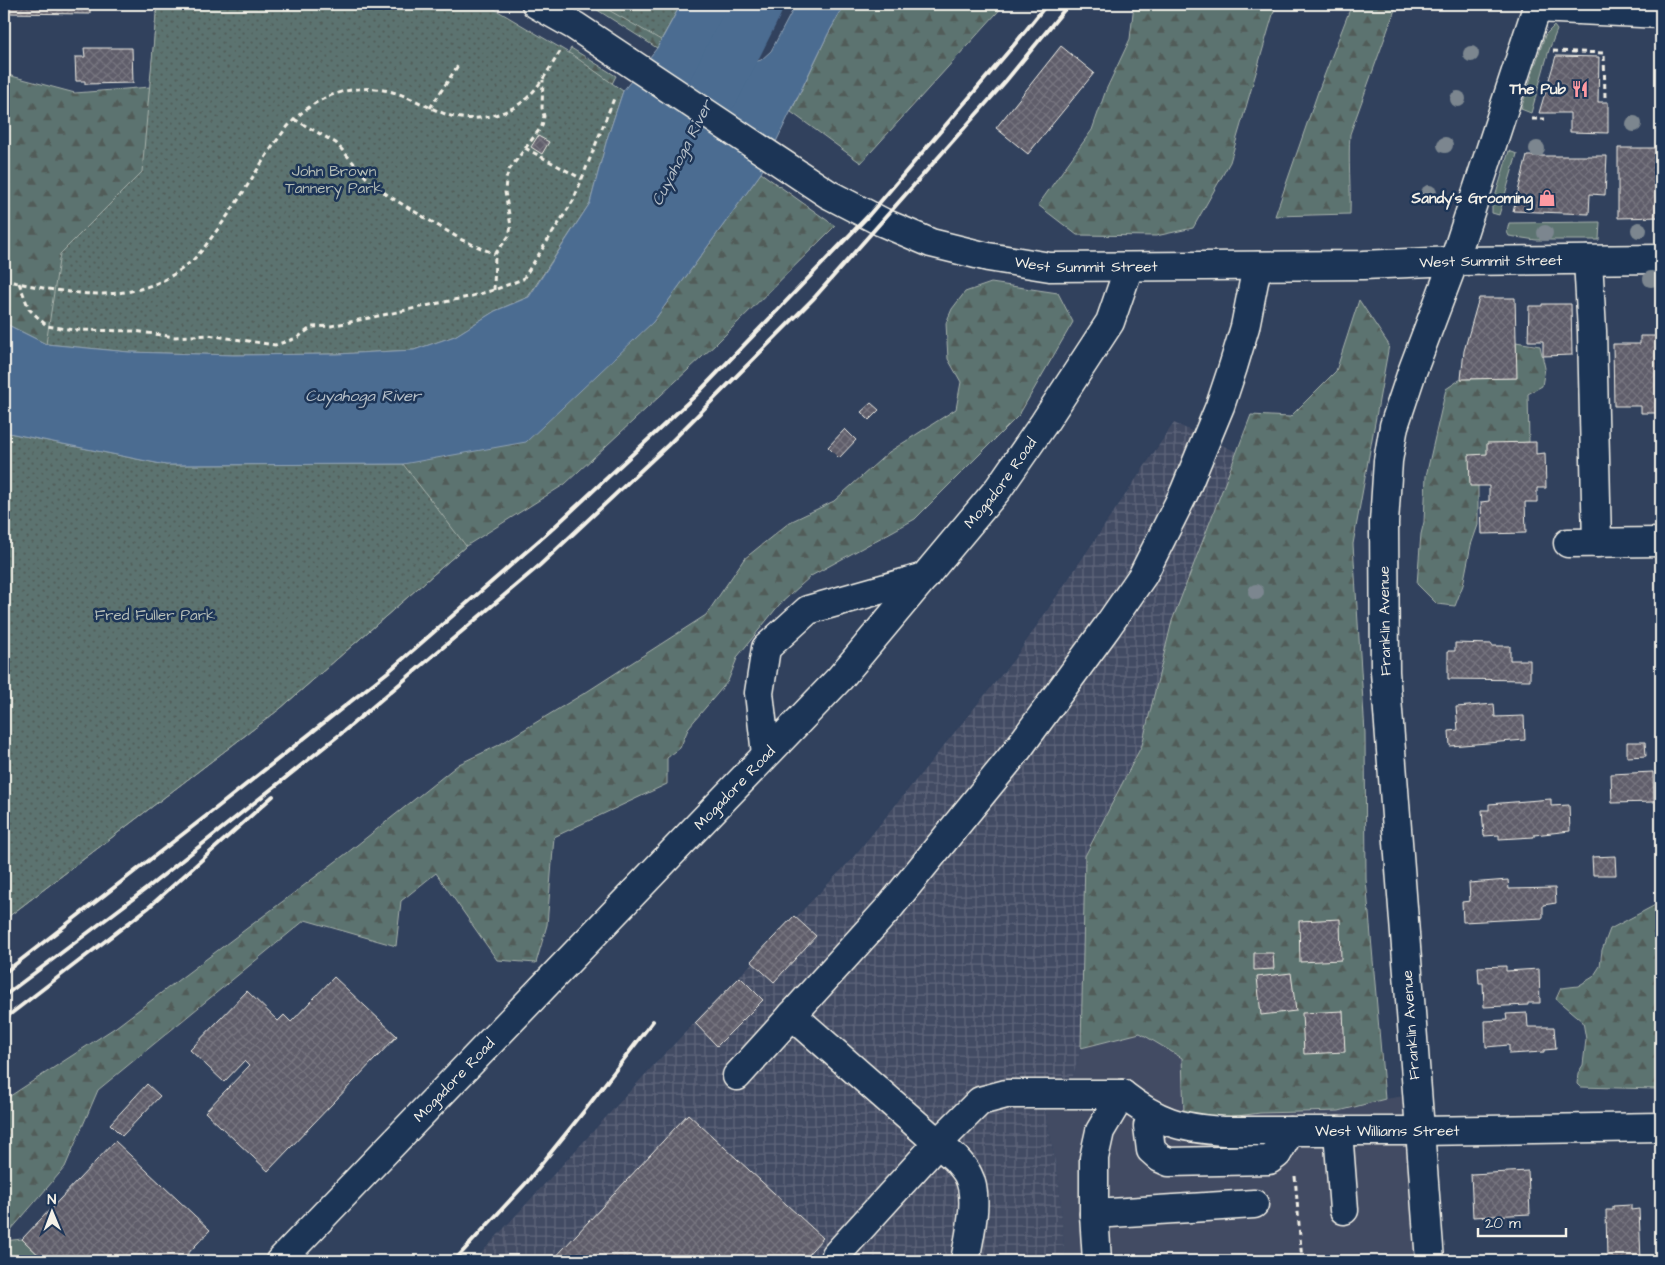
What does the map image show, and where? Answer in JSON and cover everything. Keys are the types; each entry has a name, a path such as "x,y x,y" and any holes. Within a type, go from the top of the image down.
{"street":[{"name":"West Summit Street","path":"536,4 570,35 622,56 828,194 882,222 931,243 988,257 1050,267 1363,265 1454,261 1661,259"},
{"path":"1537,6 1661,14"},
{"name":"Franklin Avenue","path":"1430,1261 1385,672 1384,523 1388,461 1394,426 1432,316 1454,261 1537,6"},
{"path":"1588,260 1592,331 1597,543"},
{"path":"737,1076 889,908 1015,752 1143,575 1184,493 1220,406 1234,367 1257,266"},
{"name":"Mogadore Road","path":"280,1261 840,678 998,489 1110,322 1129,267"},
{"path":"1568,543 1661,542"},
{"path":"766,754 759,693 766,648 808,610 925,577"},
{"path":"792,1015 960,1164 968,1176 972,1190 973,1214 965,1261"},
{"path":"836,1255 938,1143 980,1101 1006,1094 1122,1094"},
{"path":"1097,1261 1094,1214 1094,1158 1100,1131 1122,1094"},
{"name":"West Williams Street","path":"1122,1094 1143,1110 1168,1122 1197,1130 1224,1132 1661,1127"},
{"path":"1153,1115 1148,1126 1151,1150 1160,1158 1169,1162 1269,1160 1277,1154 1290,1131"},
{"path":"1338,1131 1344,1210"},
{"path":"1094,1214 1254,1204"}],"path":[{"path":"4,280 57,290 108,294 128,293 164,280 194,259 220,228 294,119 321,100 352,90 371,88 408,97 451,116 467,118 501,114 514,108 528,97 543,79 570,35"},
{"path":"1552,51 1604,53 1605,98"},
{"path":"430,108 459,64"},
{"path":"494,290 495,254 509,236 511,226 505,192 506,179 509,170 542,126 544,116 543,79"},
{"path":"19,283 29,309 47,326 75,330 134,332 175,337 208,335 275,345 296,338 312,327 331,326 494,290 523,279 573,201 615,96"},
{"path":"294,119 336,143 372,184 392,198 462,240 495,254"},
{"path":"1532,119 1546,119"},
{"path":"525,148 582,178"},
{"path":"1294,1170 1302,1261"}],"shaded area":[{"path":"1174,423 1237,452 1172,621 1142,745 1085,856 1081,1048 1065,1104 1045,1111 1059,1181 1065,1261 474,1261 654,1065 851,860 1015,658"},
{"path":"1140,1033 1182,1058 1184,1113 1222,1118 1260,1113 1339,1111 1385,1099 1411,1095 1424,1261 1065,1261 1059,1181 1045,1110 1065,1104 1081,1048"}],"green space":[{"path":"157,4 525,121 571,48 616,76 580,145 46,344 4,323 4,74 75,93 150,87"},
{"name":"John Brown Tannery Park","path":"157,4 486,4 574,56 623,91 607,139 590,203 528,297 495,311 455,336 414,350 337,354 234,355 129,352 46,344 60,254 142,172"},
{"path":"588,4 681,4 657,48"},
{"path":"598,4 681,4 661,40"},
{"path":"845,4 1005,4 861,163 791,112 828,34"},
{"path":"1134,4 1276,4 1230,162 1193,228 1156,236 1077,235 1038,205 1092,130 1106,90 1130,39"},
{"path":"1352,4 1397,4 1350,134 1350,214 1275,216 1319,89"},
{"path":"1554,26 1557,30 1549,50 1531,113 1521,109 1545,35"},
{"path":"1509,151 1517,154 1499,215 1492,213 1492,207"},
{"name":"Fred Fuller Park","path":"761,173 835,226 716,344 565,484 466,546 281,708 4,920 4,432 166,465 653,322"},
{"path":"1600,222 1599,240 1536,240 1509,236 1507,232 1509,223"},
{"path":"991,283 1058,293 1073,322 1019,415 915,519 811,576 779,605 738,656 728,681 689,727 680,748 667,758 667,784 554,837 547,925 536,963 497,960 436,873 401,901 396,946 305,920 98,1090 65,1167 4,1238 4,1100 116,1027 347,853 459,764 497,746 588,691 706,615 744,559 790,522 834,501 889,452 956,409 961,382 948,359 946,323 952,309 965,292"},
{"path":"1359,300 1389,345 1353,544 1365,733 1366,879 1385,1099 1339,1111 1260,1113 1222,1118 1184,1114 1182,1058 1140,1033 1081,1048 1085,856 1142,745 1172,621 1251,415 1290,417 1336,371"},
{"path":"1516,342 1540,346 1545,368 1542,386 1528,394 1529,442 1519,443 1487,454 1478,486 1478,525 1471,545 1463,585 1455,606 1437,604 1417,584 1421,534 1424,522 1426,476 1446,389 1461,379 1516,378"},
{"name":"Fred Fuller Park","path":"4,432 166,465 403,464 466,546 281,708 4,920"},
{"path":"1661,902 1661,1070 1656,1089 1580,1087 1577,1084 1578,1073 1583,1065 1586,1039 1583,1022 1556,999 1561,988 1578,986 1593,977 1600,966 1602,950 1610,929"},
{"path":"22,1239 45,1261 4,1261 4,1241"}],"water":[{"path":"681,4 751,4 744,34 741,66 761,60 771,51 796,4 845,4 828,34 761,173 653,322 526,442 403,464 166,465 4,432 4,323 46,344 129,352 234,355 337,354 414,350 455,336 495,311 529,297 590,203 607,139 623,91 657,48"}],"building":[{"path":"6,4 90,4 90,14 6,13"},
{"path":"1061,46 1094,73 1028,154 996,128"},
{"path":"84,48 132,48 133,83 85,84 85,81 76,81 75,57 85,57"},
{"path":"1556,56 1599,57 1598,102 1608,102 1608,133 1570,132 1570,113 1539,113"},
{"path":"538,136 549,142 542,154 531,147"},
{"path":"1618,148 1661,148 1661,217 1618,218"},
{"path":"1527,156 1607,156 1605,195 1590,194 1589,214 1513,211"},
{"path":"1479,298 1515,298 1517,378 1461,379 1464,351"},
{"path":"1542,304 1571,304 1572,355 1543,356 1543,341 1528,341 1529,306 1542,306"},
{"path":"1640,336 1661,336 1661,413 1641,413 1641,406 1614,406 1613,344 1640,344"},
{"path":"871,403 879,410 869,420 861,412"},
{"path":"845,429 856,440 839,458 828,447"},
{"path":"1536,442 1536,454 1545,453 1546,488 1537,488 1537,502 1525,502 1526,533 1482,534 1481,502 1489,501 1489,486 1470,486 1469,455 1487,454 1487,443"},
{"path":"1455,643 1510,646 1510,660 1530,660 1530,680 1448,679 1448,651 1455,651"},
{"path":"1494,704 1495,717 1524,716 1525,740 1450,746 1449,731 1458,730 1456,707"},
{"path":"1627,742 1645,742 1646,756 1627,757"},
{"path":"1653,772 1654,802 1612,803 1611,774"},
{"path":"1551,799 1551,806 1569,805 1570,831 1534,835 1534,837 1499,839 1499,835 1484,836 1482,810 1489,810 1489,804"},
{"path":"1615,856 1616,875 1593,875 1592,857"},
{"path":"1508,880 1509,889 1555,888 1556,903 1543,905 1543,918 1463,922 1462,902 1470,901 1469,883"},
{"path":"794,916 816,936 774,982 751,961"},
{"path":"1340,919 1341,960 1300,962 1299,921"},
{"path":"1254,953 1273,953 1274,969 1254,970"},
{"path":"1506,966 1506,971 1539,969 1540,1003 1484,1007 1483,983 1479,983 1478,967"},
{"path":"1291,973 1296,1011 1261,1015 1257,977"},
{"path":"334,977 397,1036 268,1171 205,1112 249,1066 244,1061 224,1082 190,1050 247,991 278,1021 284,1015 291,1022"},
{"path":"740,977 763,1000 717,1046 695,1023"},
{"path":"1343,1011 1345,1052 1304,1054 1302,1013"},
{"path":"1527,1013 1528,1027 1554,1027 1556,1049 1544,1050 1544,1052 1509,1054 1509,1045 1486,1047 1485,1021 1507,1020 1506,1014"},
{"path":"147,1084 160,1096 122,1136 110,1124"},
{"path":"688,1114 823,1238 802,1261 552,1261"},
{"path":"115,1141 210,1230 181,1261 45,1261 22,1239"},
{"path":"1528,1171 1530,1214 1473,1217 1471,1174"},
{"path":"1631,1205 1631,1210 1639,1209 1641,1261 1607,1259 1606,1210 1613,1210 1613,1206"}],"waterway":[{"name":"Cuyahoga River","path":"714,90 757,4"}],"railway":[{"path":"4,973 389,671 550,531 696,395 869,215 1047,4"},
{"path":"4,996 146,889 343,732 540,565 668,445 814,298 1005,82 1069,4"},
{"path":"4,1019 148,908 273,796"},
{"path":"454,1261 527,1182 653,1021"}],"place":[{"name":"The Pub","path":"1580,89"},
{"name":"Sandy's Grooming","path":"1547,198"}]}
